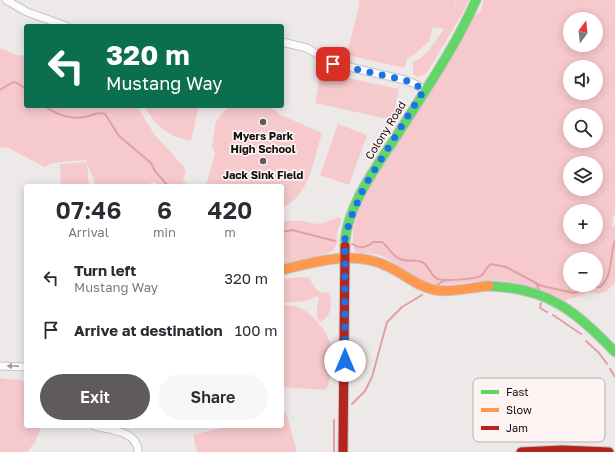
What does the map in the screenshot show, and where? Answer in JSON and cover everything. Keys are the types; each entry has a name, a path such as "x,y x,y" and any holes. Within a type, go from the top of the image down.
{"street":[{"path":"6,0 27,12 60,24"},
{"name":"Colony Road","path":"343,452 345,238 350,220 357,200 375,168 467,21 476,0"},
{"path":"284,42 307,48 332,64 405,80 424,90"},
{"path":"284,270 310,263 345,258 364,259 380,263 419,285 434,290 456,290 492,286 515,288 537,293 557,302 573,312 615,352"},
{"path":"0,366 24,367"},
{"path":"102,428 128,435 136,444 138,452"},
{"path":"521,452 566,450 609,452"}],"shaded area":[{"path":"357,0 455,0 453,10 456,0 469,0 428,71 424,75 417,77 413,74 413,62 420,59 429,50 444,29 433,27 429,41 407,59 404,68 351,56 348,50 360,1"},
{"path":"484,0 615,0 615,216 613,215 612,227 615,225 615,282 607,291 599,294 583,294 577,297 569,298 566,301 516,283 484,281 450,284 429,283 411,275 382,256 355,252 353,244 354,224 363,197 473,18 481,10"},
{"path":"0,48 17,55 24,56 24,108 138,108 154,134 184,167 186,171 183,180 186,184 158,184 155,182 148,184 95,184 86,160 51,163 45,167 8,148 0,147"},
{"path":"321,72 399,89 392,120 315,103"},
{"path":"146,108 199,108 191,141 176,137 164,130"},
{"name":"Jack Sink Field","path":"227,108 272,108 281,115 322,133 310,175 299,195 284,207 284,184 207,184 215,153 212,147 216,121"},
{"path":"338,124 367,135 349,185 320,175"},
{"path":"87,162 89,184 61,184 60,164"},
{"path":"338,217 341,219 335,248 328,253 284,265 284,221 303,221 316,224 324,223"},
{"path":"309,278 316,289 320,292 329,293 331,306 327,317 320,322 318,320 317,307 319,298 317,296 306,301 284,303 284,279"},
{"path":"284,305 296,306 310,314 323,329 329,340 332,356 330,379 326,390 284,387"},
{"path":"0,378 21,380 24,382 24,428 41,428 35,442 27,452 0,452"},
{"path":"284,412 286,412 297,452 197,452 193,435 221,428 284,428"}],"waterway":[{"path":"0,90 13,82 24,88"},
{"path":"48,108 58,114 74,118 97,113 105,114 119,136 151,163 155,171 166,184"},
{"path":"284,232 292,230 335,241"},
{"path":"352,244 358,247 363,247 368,246 373,242 382,242 397,258 424,263 434,276 439,279 458,280 478,277 481,276 491,264 506,267 542,286 574,293 589,286 600,287 604,282 609,271 615,241"},
{"path":"437,285 445,280"},
{"path":"536,283 539,289"},
{"path":"352,404 365,391 372,377 387,322 402,307 422,295"},
{"path":"541,303 540,308 547,312"},
{"path":"553,315 581,334"},
{"path":"586,341 599,353 607,364"},
{"path":"610,369 615,377"},
{"path":"334,420 334,452"}],"traffic: fast":[{"path":"345,246 346,232 350,218 363,189 449,53 476,0"},
{"path":"489,286 528,291 560,304 601,337 615,352"}],"traffic: slow":[{"path":"284,269 308,263 336,259 363,259 389,267 417,283 435,290 442,291 489,286"}],"traffic: jam":[{"path":"343,452 345,246"},
{"path":"521,452 562,450 609,452"}],"place":[{"name":"Myers Park High School","path":"263,122"},
{"name":"Jack Sink Field","path":"263,161"}],"route":[{"path":"333,64 405,80 424,90 364,187 357,200 350,220 345,238 345,361"}]}
